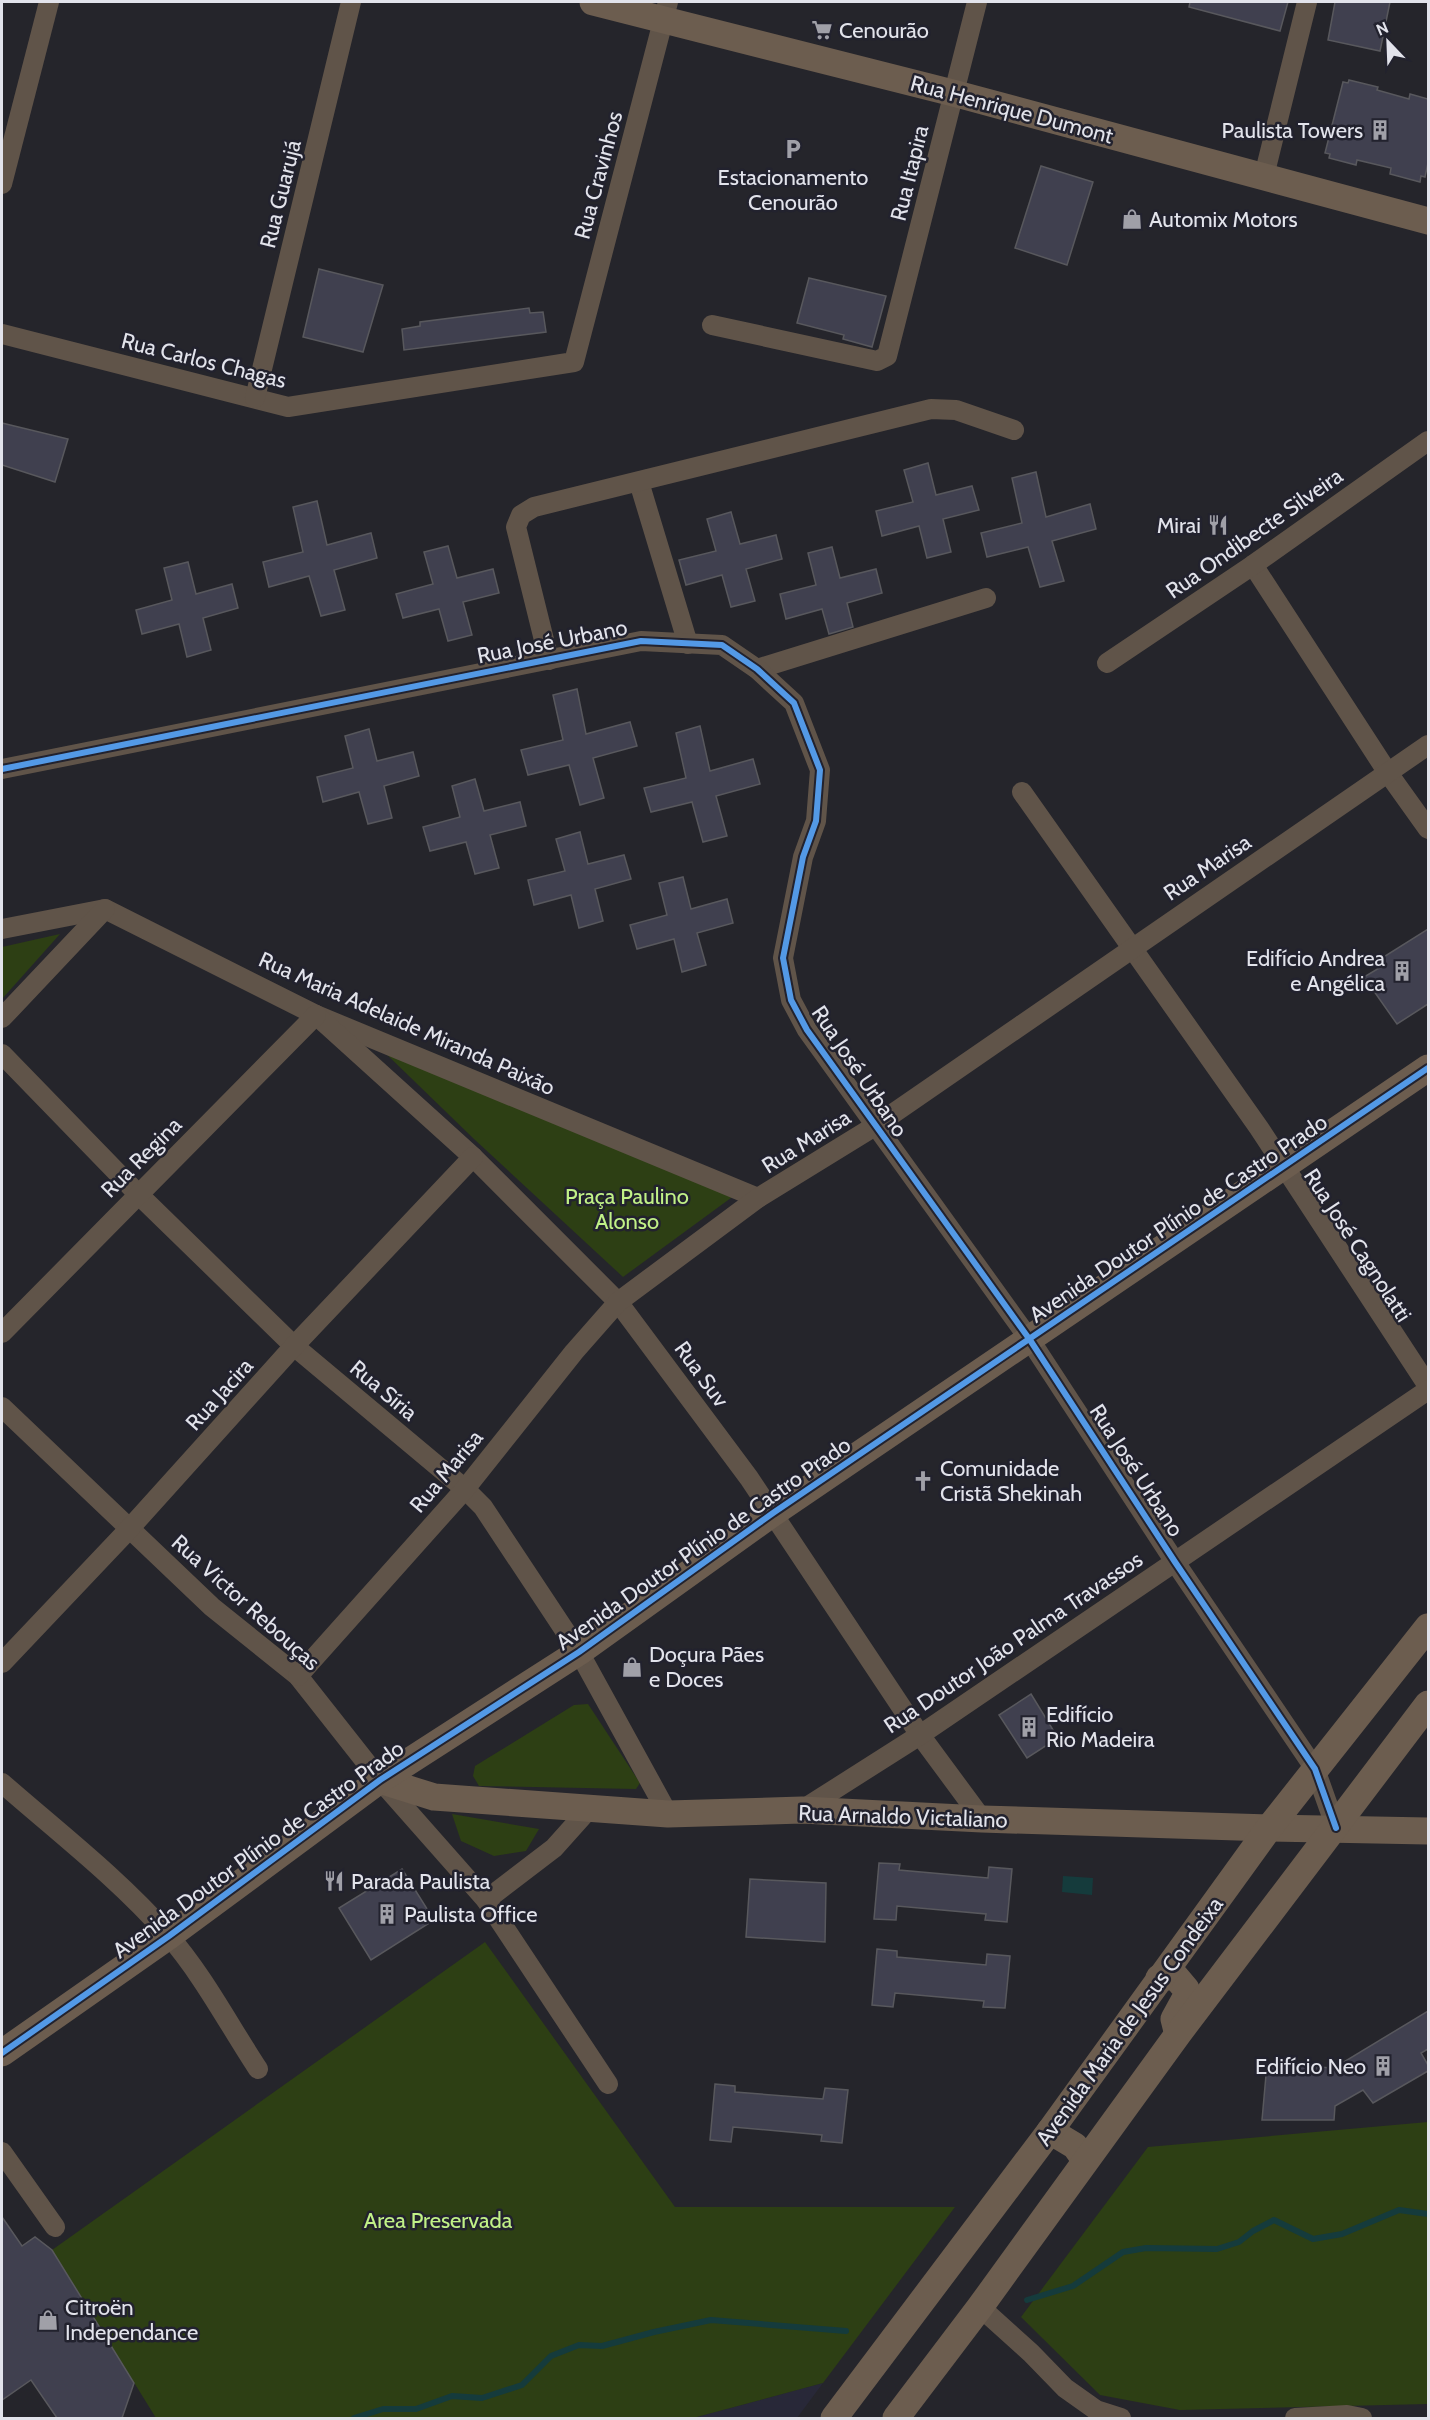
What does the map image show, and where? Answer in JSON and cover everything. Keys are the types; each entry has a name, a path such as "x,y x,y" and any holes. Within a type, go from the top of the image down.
{"street":[{"path":"2,184 49,2"},
{"name":"Rua Guarujá","path":"255,398 351,2"},
{"name":"Rua Henrique Dumont","path":"593,2 666,10 953,93 1428,221"},
{"name":"Rua Itapira","path":"712,325 877,361 887,356 977,2"},
{"path":"1264,176 1307,2"},
{"name":"Rua Cravinhos","path":"574,362 666,10"},
{"name":"Rua Carlos Chagas","path":"2,334 288,407 574,362"},
{"path":"549,660 516,526 521,515 534,507 931,409 956,410 1014,430"},
{"name":"Rua Ondibecte Silveira","path":"1107,663 1253,565 1428,441"},
{"path":"639,482 688,644"},
{"path":"1253,565 1388,773 1428,829"},
{"path":"757,669 986,598"},
{"name":"Rua José Urbano","path":"2,769 640,641 722,645 757,669 794,703 820,770 816,821 803,857 783,958 791,1000 807,1030 1030,1340 1175,1562 1315,1769 1336,1828"},
{"name":"Rua Marisa","path":"298,1676 465,1489 574,1352 618,1302 758,1198 875,1126 1428,745"},
{"name":"Rua José Cagnolatti","path":"1022,792 1285,1167 1428,1388"},
{"path":"2,929 105,909"},
{"path":"2,1018 105,909"},
{"name":"Rua Maria Adelaide Miranda Paixão","path":"105,909 316,1015 758,1198"},
{"name":"Rua Suv","path":"316,1015 473,1157 618,1302 773,1513 920,1735 982,1820"},
{"name":"Rua Regina","path":"2,1333 316,1015"},
{"name":"Rua Síria","path":"2,1054 138,1194 294,1346 465,1489 483,1507 579,1652 668,1814"},
{"name":"Avenida Doutor Plínio de Castro Prado","path":"2,2053 169,1936 380,1780 579,1652 773,1513 1428,1068"},
{"name":"Rua Jacira","path":"2,1663 130,1528 294,1346 473,1157"},
{"name":"Rua Doutor João Palma Travassos","path":"802,1810 920,1735 1428,1388"},
{"name":"Rua Victor Rebouças","path":"2,1407 212,1607 298,1676 380,1780 486,1900 608,2084"},
{"name":"Avenida Maria de Jesus Condeixa","path":"834,2418 1050,2131 1269,1828 1428,1627"},
{"name":"Avenida Maria de Jesus Condeixa","path":"896,2418 980,2307 1178,2034 1428,1704"},
{"name":"Rua Arnaldo Victaliano","path":"380,1780 434,1797 588,1810 668,1814 802,1810 982,1820 1428,1831"},
{"path":"2,1783 136,1900 169,1936 186,1958 258,2069"},
{"path":"486,1900 554,1848 588,1810"},
{"path":"1159,1978 1175,1977 1186,1989 1186,1997 1174,2019 1178,2034"},
{"path":"1050,2131 1075,2146 1085,2160"},
{"path":"2,2152 55,2227"},
{"path":"980,2307 1031,2353 1065,2388 1096,2410 1121,2418"},
{"path":"1295,2418 1347,2415 1362,2418"}],"shaded area":[{"path":"1063,1876 1093,1878 1092,1895 1062,1892"},
{"path":"823,2383 797,2418 693,2418"}],"green space":[{"path":"60,934 2,999 2,947"},
{"name":"Praça Paulino Alonso","path":"378,1046 735,1195 623,1277 474,1139"},
{"path":"588,1704 640,1783 636,1789 479,1786 473,1776 475,1766 574,1705"},
{"path":"452,1814 539,1829 526,1851 494,1856 461,1841"},
{"name":"Area Preservada","path":"485,1942 675,2207 955,2207 823,2383 693,2418 156,2418 52,2250"},
{"path":"1428,2122 1428,2404 1180,2410 1100,2395 1021,2317 1148,2147"}],"building":[{"path":"1190,2 1288,2 1280,31 1189,7"},
{"path":"1335,2 1390,2 1380,51 1328,40"},
{"name":"Paulista Towers","path":"1349,80 1378,87 1377,90 1409,99 1410,94 1428,99 1428,163 1425,177 1421,176 1420,182 1390,174 1391,168 1357,160 1356,165 1329,158 1330,154 1325,153 1343,82 1348,83"},
{"path":"1041,166 1093,182 1067,265 1015,248"},
{"path":"319,269 383,285 363,352 303,337"},
{"path":"809,278 886,296 872,347 843,339 844,335 797,323"},
{"path":"529,308 530,313 543,312 546,332 404,350 402,329 420,326 420,322"},
{"path":"2,423 68,439 55,482 2,465"},
{"path":"928,463 936,495 972,486 979,510 943,519 951,552 927,558 919,526 882,536 876,511 913,502 904,470"},
{"path":"1036,472 1046,517 1090,504 1096,529 1052,541 1064,581 1040,587 1028,547 987,557 981,533 1022,523 1012,478"},
{"path":"317,501 327,545 371,533 377,558 334,570 345,610 321,616 309,576 269,587 263,562 303,552 293,507"},
{"path":"731,512 740,544 776,535 782,559 746,569 755,601 731,607 722,575 686,585 679,560 716,551 707,519"},
{"path":"448,546 457,578 493,569 499,593 463,602 472,635 448,641 439,609 403,618 396,594 433,584 424,552"},
{"path":"832,547 840,578 876,569 882,593 847,603 853,627 829,634 822,609 786,619 780,594 816,585 808,553"},
{"path":"188,562 196,594 232,584 238,608 203,618 211,650 187,657 179,624 142,634 136,610 172,600 164,568"},
{"path":"577,689 586,734 630,722 637,746 593,758 604,798 580,805 569,765 528,775 521,750 563,740 553,695"},
{"path":"700,726 710,771 753,759 760,784 716,796 727,836 703,842 692,802 651,812 644,788 686,778 676,733"},
{"path":"369,729 377,761 413,752 419,776 384,786 392,818 368,824 359,792 323,802 317,777 353,768 345,736"},
{"path":"475,779 484,811 520,802 526,826 490,835 499,868 475,874 466,842 430,851 423,827 460,817 452,786"},
{"path":"580,832 588,864 624,855 631,879 595,889 603,921 579,928 571,895 534,905 528,880 565,871 556,839"},
{"path":"683,877 691,909 727,899 733,923 697,933 706,965 682,972 674,939 637,949 630,925 667,915 659,883"},
{"name":"Edifício Andrea e Angélica","path":"1428,929 1428,1004 1397,1024 1364,977 1386,964 1382,958"},
{"name":"Edifício Rio Madeira","path":"1031,1694 1058,1738 1027,1758 999,1715"},
{"path":"879,1863 900,1864 899,1870 988,1878 989,1867 1012,1869 1007,1922 985,1920 986,1914 897,1906 896,1920 874,1919"},
{"name":"Paulista Office","path":"402,1869 434,1920 371,1960 339,1908"},
{"path":"750,1879 826,1883 825,1942 746,1937"},
{"path":"877,1949 897,1951 897,1957 986,1965 987,1954 1010,1956 1005,2008 983,2007 984,2001 895,1993 893,2007 872,2005"},
{"name":"Edifício Neo","path":"1428,2011 1428,2049 1421,2053 1428,2065 1428,2071 1373,2103 1363,2090 1335,2106 1334,2120 1262,2120 1267,2064 1334,2068"},
{"path":"715,2084 735,2086 735,2092 823,2099 825,2088 848,2090 842,2143 821,2141 822,2135 733,2127 731,2142 710,2140"},
{"name":"Citroën Independance","path":"2,2217 22,2246 35,2237 52,2250 134,2383 122,2418 57,2418 31,2380 2,2400"}],"waterway":[{"path":"1027,2300 1073,2286 1123,2252 1146,2248 1217,2249 1239,2242 1253,2231 1274,2220 1313,2239 1342,2234 1399,2210 1428,2214"},
{"path":"354,2418 383,2409 416,2409 452,2396 482,2398 522,2385 551,2356 579,2345 602,2346 711,2320 846,2331"}],"cycle path":[{"path":"2,769 641,641 722,645 757,669 794,703 820,770 816,821 803,857 783,958 791,1000 807,1030 1030,1340 1175,1562 1315,1769 1336,1828"},
{"path":"2,2053 169,1936 380,1780 579,1652 773,1513 1428,1068"}],"place":[{"name":"Cenourão","path":"822,30"},
{"name":"Paulista Towers","path":"1380,130"},
{"name":"Estacionamento Cenourão","path":"793,149"},
{"name":"Automix Motors","path":"1132,219"},
{"name":"Mirai","path":"1218,525"},
{"name":"Edifício Andrea e Angélica","path":"1402,971"},
{"name":"Comunidade Cristã Shekinah","path":"923,1481"},
{"name":"Doçura Pães e Doces","path":"632,1667"},
{"name":"Edifício Rio Madeira","path":"1029,1727"},
{"name":"Parada Paulista","path":"334,1881"},
{"name":"Paulista Office","path":"387,1914"},
{"name":"Edifício Neo","path":"1383,2066"},
{"name":"Citroën Independance","path":"48,2320"}]}
